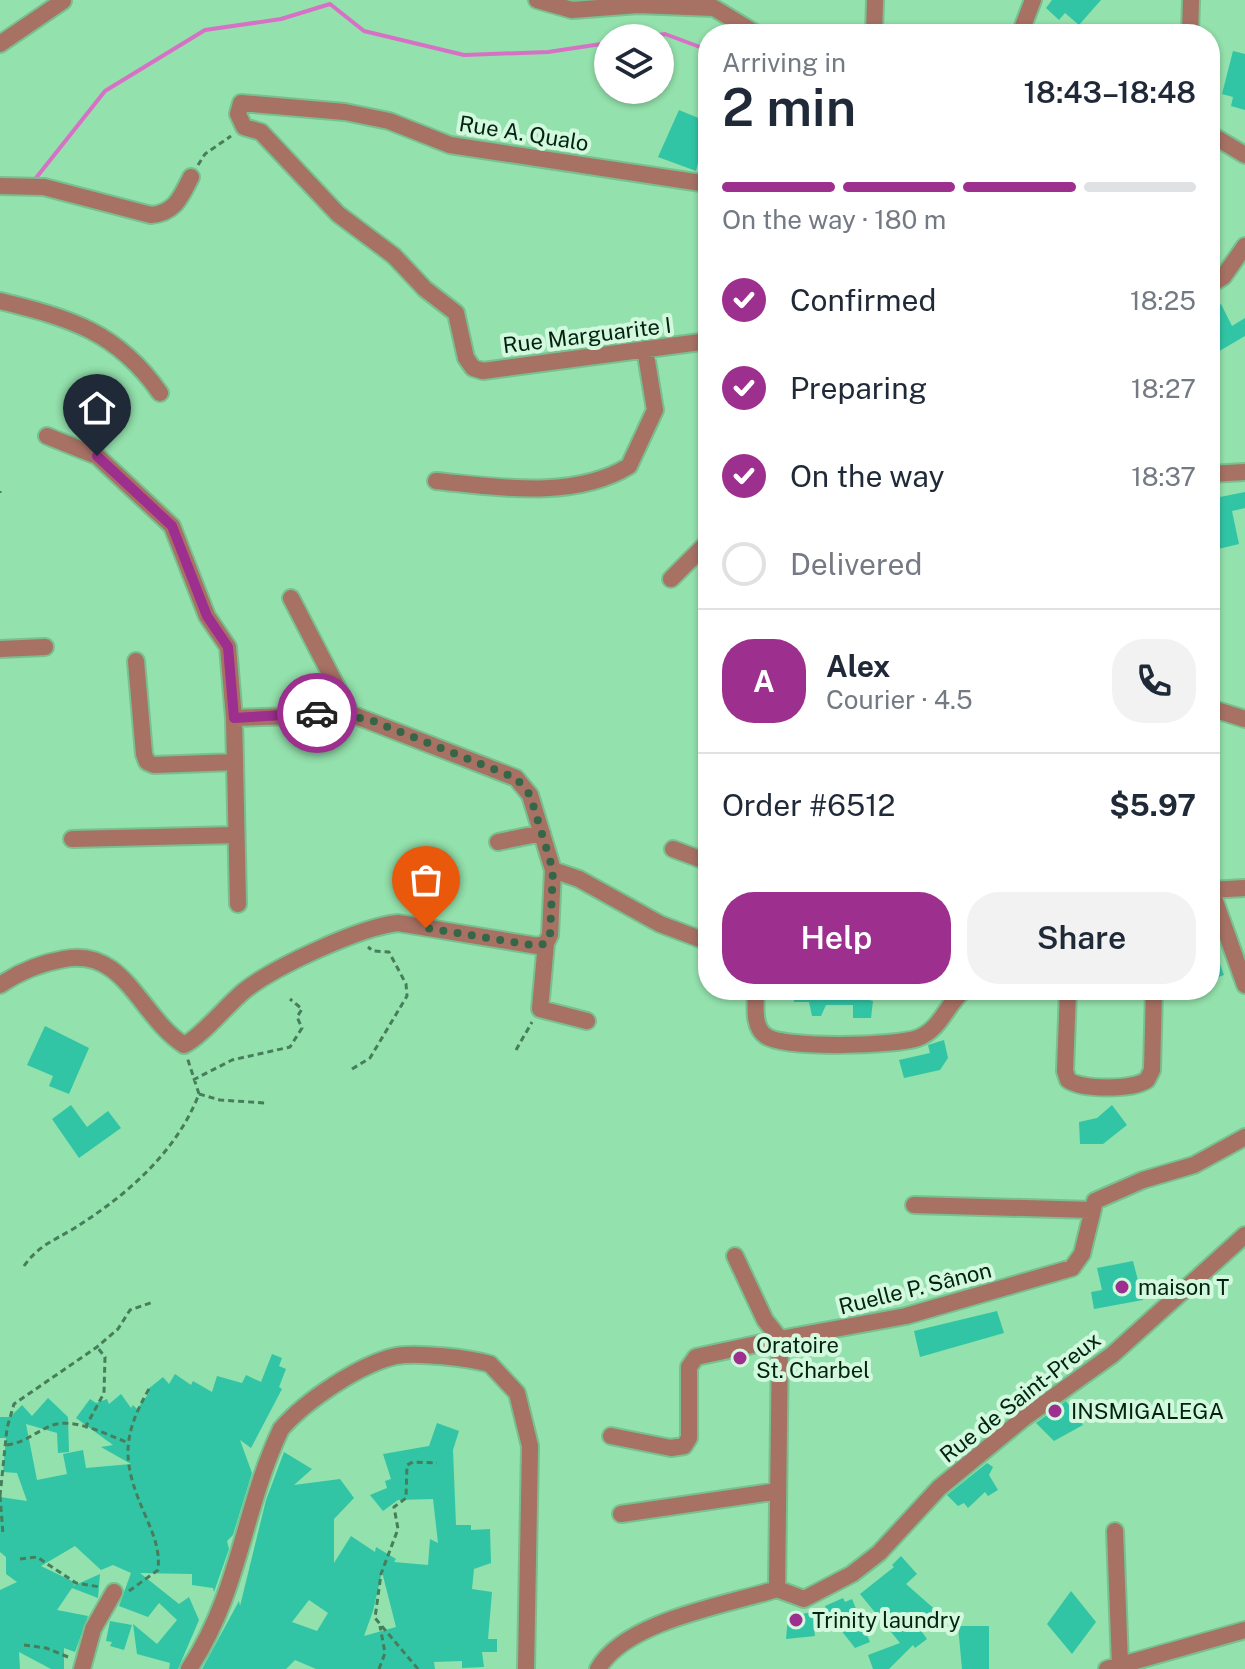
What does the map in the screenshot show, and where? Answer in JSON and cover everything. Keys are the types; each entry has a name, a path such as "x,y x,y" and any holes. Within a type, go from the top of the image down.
{"street":[{"path":"537,0 572,10 638,5 714,8 740,24"},
{"path":"874,24 875,0"},
{"path":"1024,24 1033,0"},
{"path":"1190,24 1191,0"},
{"path":"0,44 63,1"},
{"name":"Rue A. Qualo","path":"244,127 238,114 241,103 345,112 389,121 450,145 698,182"},
{"name":"Rue Marguarite I","path":"244,127 261,132 338,214 394,256 425,289 456,313 466,358 473,368 483,371 698,342"},
{"path":"1220,140 1245,155"},
{"path":"0,186 44,187 151,215 164,214 177,204 191,177"},
{"path":"1220,279 1245,246"},
{"path":"0,301 38,309 84,325 114,342 143,367 160,393"},
{"path":"436,481 533,489 592,480 629,466 655,410 645,349"},
{"path":"47,436 97,456 172,526 207,616 228,647 234,718 238,904"},
{"path":"1220,473 1245,472"},
{"path":"671,579 698,552"},
{"path":"291,598 351,714"},
{"path":"0,649 45,647"},
{"path":"136,661 147,762 154,765 235,762"},
{"path":"1220,711 1245,719"},
{"path":"234,718 351,714 516,778 530,795 553,870 550,935 546,943 540,1009 587,1021"},
{"path":"498,842 542,833"},
{"path":"72,839 236,835"},
{"path":"673,849 698,858"},
{"path":"553,870 579,879 652,920 698,938"},
{"path":"1220,889 1245,888"},
{"path":"1220,915 1245,985"},
{"path":"0,985 49,961 81,955 102,961 118,972 150,1013 184,1045 248,988 380,925 398,923 538,946 546,943"},
{"path":"756,1000 756,1021 765,1036 790,1043 830,1043 917,1038 942,1021 953,1000"},
{"path":"1068,1000 1065,1071 1068,1080 1077,1085 1135,1086 1147,1080 1152,1070 1154,1000"},
{"path":"914,1205 1092,1210 1095,1201 1111,1192 1194,1165 1245,1137"},
{"name":"Ruelle P. Sânon","path":"780,1339 906,1316 1072,1268 1082,1254 1092,1210"},
{"name":"Rue de Saint-Preux","path":"777,1589 804,1599 852,1574 879,1553 939,1488 1024,1418 1112,1355 1245,1235"},
{"path":"598,1669 607,1653 621,1642 660,1625 777,1589 780,1339 765,1320 735,1256"},
{"path":"611,1436 671,1448 684,1446 689,1438 689,1367 696,1357 780,1339"},
{"path":"189,1669 211,1636 228,1593 281,1429 298,1409 333,1385 401,1355 490,1364 517,1393 530,1446 526,1669"},
{"path":"621,1514 778,1491"},
{"path":"1115,1531 1113,1667 1245,1630"},
{"path":"82,1666 93,1629 114,1592"},
{"path":"607,1653 616,1669"}],"path":[{"path":"191,177 205,154 244,127"},
{"path":"352,1069 370,1058 407,996 406,984 389,952 373,951 354,936"},
{"path":"193,1080 232,1060 290,1047 302,1028 297,1017 302,1009 290,999"},
{"path":"516,1050 540,1009"},
{"path":"24,1266 38,1247 72,1229 150,1171 185,1123 199,1094 184,1045"},
{"path":"199,1094 220,1100 265,1103"},
{"path":"3,1534 0,1496 7,1428 14,1404 97,1347 118,1329 130,1310 153,1302"},
{"path":"85,1428 104,1393 105,1357 97,1347"},
{"path":"20,1559 37,1557 76,1583 125,1594 158,1570 160,1556 133,1487 126,1442 133,1416 149,1389"},
{"path":"7,1445 27,1441 54,1425 85,1428 126,1442"},
{"path":"418,1669 375,1618 381,1574 398,1529 394,1507 406,1498 409,1488 407,1465 437,1463"},
{"path":"379,1669 385,1653 380,1626"},
{"path":"24,1645 46,1648 82,1666"}],"building":[{"path":"1052,0 1101,0 1080,24 1065,13 1059,20 1046,8"},
{"path":"1233,51 1245,54 1245,110 1231,106 1233,97 1222,94"},
{"path":"679,110 698,118 696,171 658,157"},
{"path":"1220,305 1232,326 1245,318 1245,336 1220,351"},
{"path":"1245,492 1245,508 1232,511 1239,544 1220,549 1220,497"},
{"path":"873,1001 871,1018 853,1018 853,1005 826,1005 821,1016 812,1016 809,1002 794,1002"},
{"path":"45,1026 89,1048 69,1094 49,1086 53,1076 27,1065"},
{"path":"944,1040 948,1058 940,1070 904,1078 899,1060 930,1053 928,1045"},
{"path":"71,1105 87,1127 108,1111 121,1128 79,1158 52,1119"},
{"path":"1112,1105 1127,1125 1103,1144 1080,1144 1079,1122 1097,1118"},
{"path":"1133,1261 1143,1300 1094,1309 1091,1292 1102,1290 1097,1268"},
{"path":"997,1311 1004,1333 920,1357 914,1331"},
{"path":"272,1354 282,1358 279,1366 286,1369 279,1387 282,1389 251,1448 240,1440 252,1473 233,1535 227,1541 229,1549 214,1592 213,1588 192,1585 192,1574 140,1573 179,1604 189,1597 199,1620 178,1669 169,1669 170,1663 137,1654 133,1624 157,1644 177,1620 159,1603 148,1617 119,1606 131,1573 113,1565 101,1570 75,1546 41,1566 76,1583 73,1586 100,1574 98,1598 72,1588 57,1610 88,1616 75,1652 64,1648 64,1669 51,1669 19,1652 20,1669 0,1669 0,1590 17,1582 6,1574 6,1557 0,1552 0,1497 27,1501 17,1473 3,1472 6,1438 0,1438 0,1417 10,1417 22,1405 32,1416 48,1398 68,1417 69,1452 58,1453 57,1433 26,1424 37,1480 67,1474 63,1454 83,1450 86,1468 131,1464 101,1447 113,1445 76,1418 90,1399 96,1403 107,1399 109,1404 121,1394 131,1408 133,1405 137,1409 149,1393 147,1390 163,1377 169,1384 175,1374 191,1385 193,1381 212,1392 217,1376 242,1383 246,1375 261,1382"},
{"path":"1066,1401 1083,1425 1054,1441 1036,1423"},
{"path":"437,1423 459,1431 453,1450 456,1525 471,1525 471,1530 490,1529 491,1563 474,1569 472,1589 492,1592 488,1639 497,1639 497,1652 482,1652 484,1667 462,1668 462,1661 434,1662 435,1669 316,1669 295,1660 286,1669 202,1669 239,1601 240,1606 266,1500 284,1452 312,1469 294,1485 340,1479 354,1498 334,1519 334,1563 351,1536 375,1552 376,1547 396,1559 394,1562 428,1565 430,1539 438,1543 433,1499 398,1500 383,1511 370,1495 387,1488 385,1481 391,1479 383,1454 429,1446","holes":["382,1572 396,1627 364,1636 373,1611","309,1600 328,1613 317,1631 292,1622"]},
{"path":"987,1463 993,1467 989,1475 998,1490 988,1496 985,1492 968,1508 964,1503 958,1506 947,1495"},
{"path":"901,1556 917,1574 906,1584 939,1613 922,1632 927,1639 915,1648 913,1645 889,1669 873,1669 868,1655 900,1643 860,1594 894,1567 892,1565"},
{"path":"1071,1591 1096,1622 1072,1654 1047,1624"},
{"path":"843,1598 845,1602 852,1599 870,1642 855,1648 840,1629 835,1631 825,1606"},
{"path":"812,1612 815,1636 786,1639 788,1617"},
{"path":"110,1621 132,1625 124,1650 110,1646 112,1642 106,1641"},
{"path":"958,1626 989,1626 989,1669 962,1669"}],"waterway":[{"path":"32,183 105,91 205,30 281,19 330,4 364,31 464,55 548,52 594,45"},
{"path":"674,37 698,46"}],"way so far":[{"path":"317,713 351,714 368,719 516,778 530,795 553,870 550,935 546,943 538,946 426,928"}],"place":[{"name":"maison T","path":"1122,1287"},
{"name":"Oratoire St. Charbel","path":"740,1358"},
{"name":"INSMIGALEGA","path":"1055,1411"},
{"name":"Trinity laundry","path":"796,1620"}],"route":[{"path":"97,456 172,526 207,616 226,640 234,718 317,713"}]}
